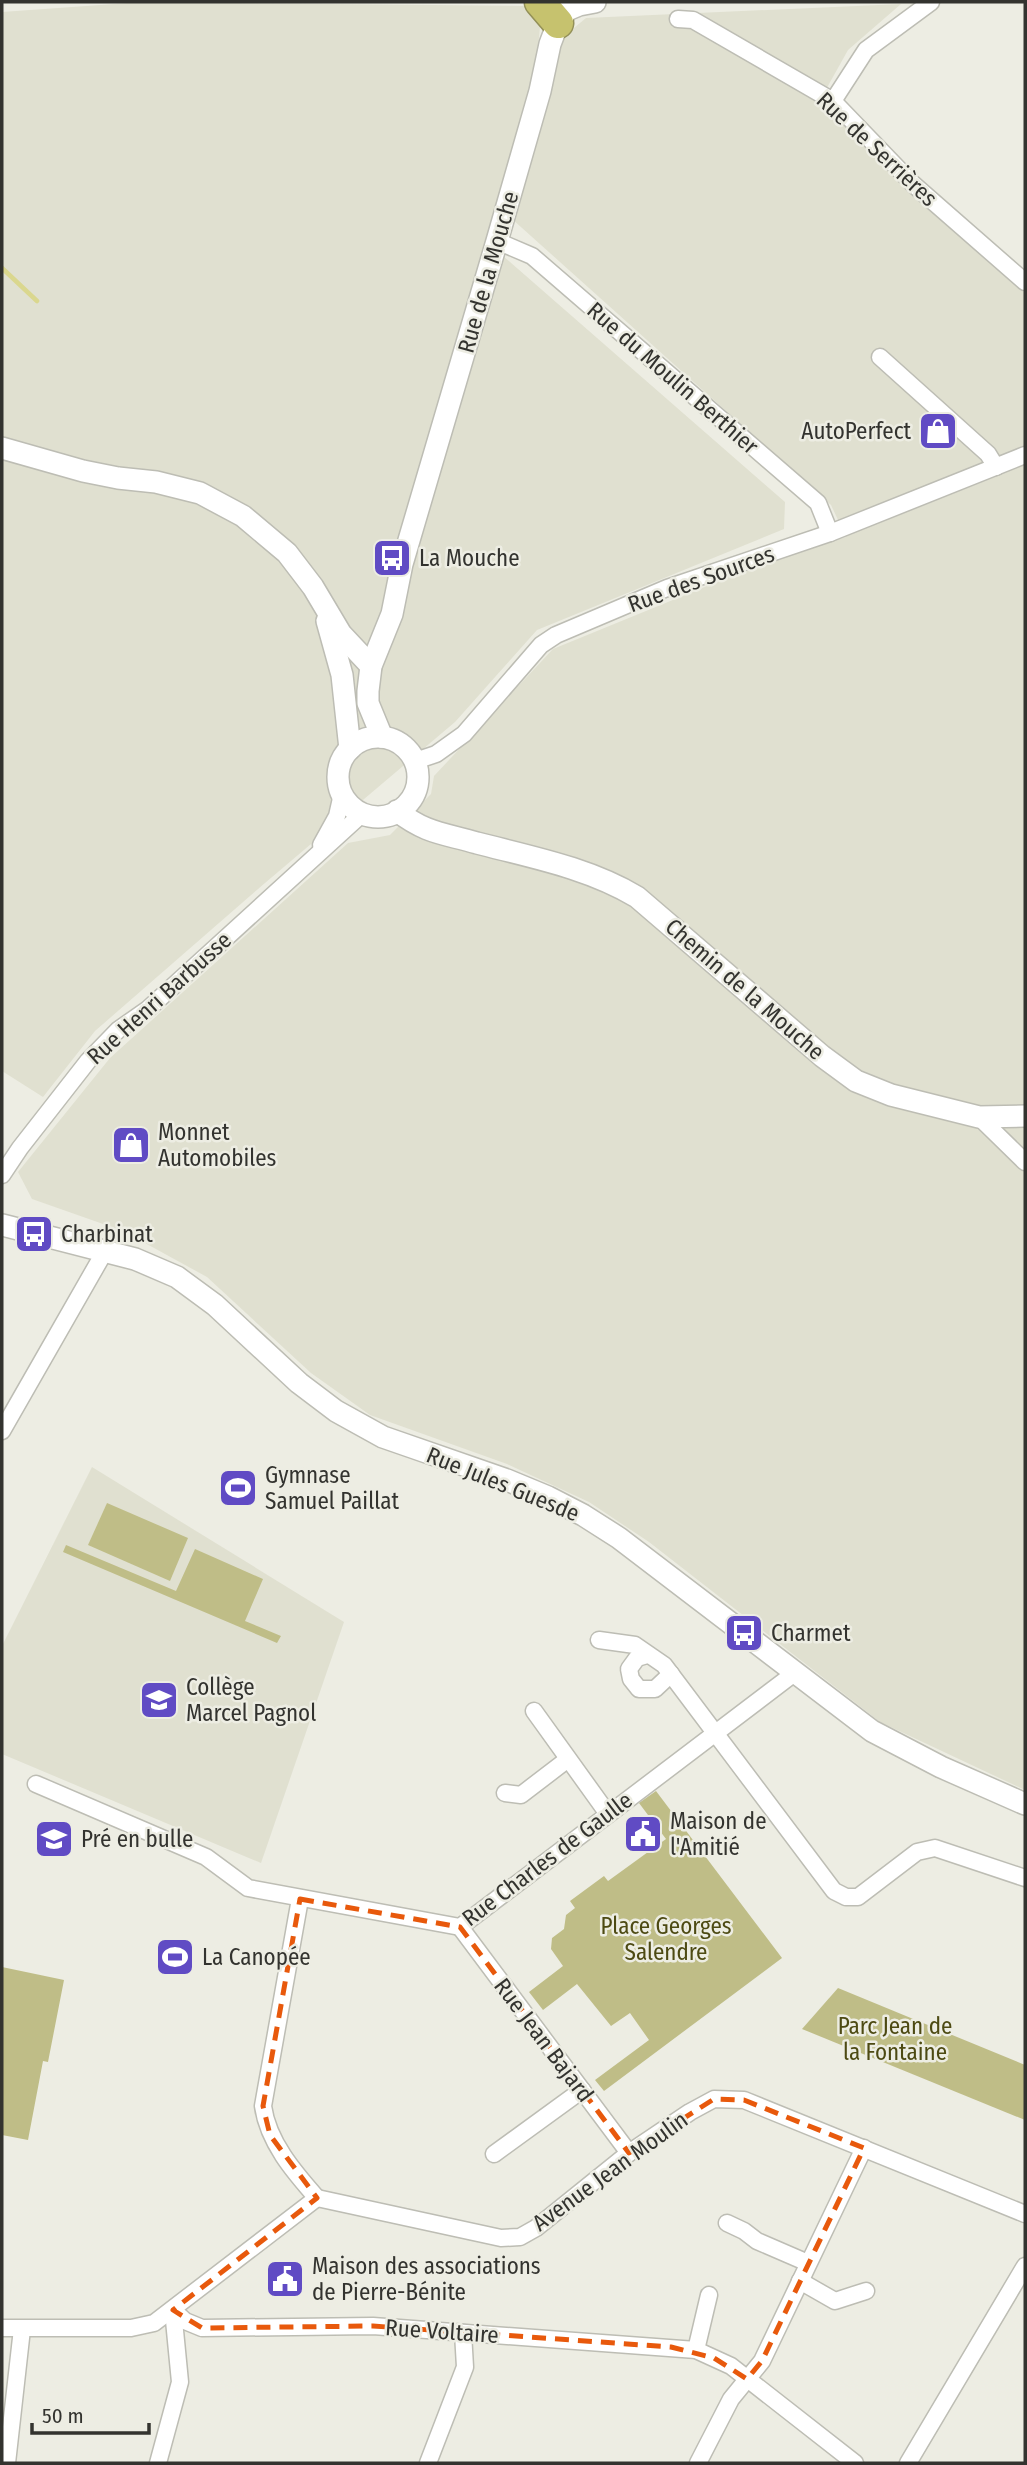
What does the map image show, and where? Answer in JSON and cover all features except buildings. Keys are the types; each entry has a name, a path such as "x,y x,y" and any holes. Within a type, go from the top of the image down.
{"street":[{"name":"Rue de la Mouche","path":"345,695 367,662 392,614 402,564 497,242 549,12 595,2"},
{"path":"833,101 866,50 931,2"},
{"name":"Rue de Serrières","path":"678,19 693,20 833,101 913,184 1025,282"},
{"name":"Rue du Moulin Berthier","path":"497,242 532,256 818,503 830,533"},
{"path":"880,357 988,454 996,467"},
{"path":"2,448 83,471 156,482 200,494 243,516 269,536 301,571 341,634 367,662"},
{"name":"Rue des Sources","path":"415,761 436,754 464,734 541,645 556,635 667,588 830,533 1025,454"},
{"path":"320,599 342,675 349,749"},
{"name":"Rue de la Mouche","path":"367,662 368,703 382,737"},
{"path":"370,737 382,737 402,745 415,761 417,786 405,804 386,816 363,813 347,802 342,794 338,775 340,765 349,749 370,737"},
{"name":"Rue Henri Barbusse","path":"305,866 324,841 337,816 342,794"},
{"name":"Chemin de la Mouche","path":"405,804 415,825 437,834 568,868 614,883 637,897 822,1056 856,1081 891,1095 979,1117 1025,1116"},
{"name":"Rue Henri Barbusse","path":"2,1175 69,1083 118,1031 156,1002 363,813"},
{"path":"979,1117 1025,1162"},
{"name":"Rue Jules Guesde","path":"2,1225 135,1259 177,1277 215,1305 323,1402 383,1437 507,1480 583,1515 619,1538 855,1719 891,1742 1025,1804"},
{"path":"2,1431 105,1251"},
{"path":"599,1640 635,1645 664,1665 834,1891 846,1897 858,1897 917,1852 935,1848 1025,1878"},
{"path":"647,1654 636,1658 629,1669 631,1679 639,1689 655,1689 671,1674"},
{"name":"Rue Charles de Gaulle","path":"36,1784 206,1857 247,1888 460,1927 788,1678 793,1671"},
{"path":"534,1711 608,1814"},
{"path":"505,1793 521,1795 568,1759"},
{"path":"2,2328 131,2328 155,2323 317,2198 273,2141 263,2106 300,1899"},
{"name":"Rue Jean Bajard","path":"460,1927 629,2153"},
{"path":"494,2154 582,2090"},
{"name":"Avenue Jean Moulin","path":"317,2198 501,2238 520,2237 536,2228 629,2153 714,2099 744,2100 1025,2214"},
{"path":"698,2463 731,2399 762,2361 864,2148"},
{"path":"727,2223 757,2241 808,2263"},
{"path":"908,2463 1025,2266"},
{"path":"800,2281 835,2301 866,2291"},
{"path":"696,2350 709,2295"},
{"path":"158,2463 180,2382 173,2311"},
{"name":"Rue Voltaire","path":"173,2311 202,2328 373,2326 696,2350 731,2366 855,2463"},
{"path":"7,2463 22,2329"},
{"path":"428,2463 465,2367 463,2333"}],"highlighted area":[{"path":"300,1899 460,1927 629,2153 714,2099 744,2100 864,2148 762,2361 747,2379 714,2358 671,2347 373,2326 202,2328 173,2310 317,2198 270,2135 263,2106"}],"shaded area":[{"path":"142,2 525,6 541,18 534,85 487,242 785,502 784,529 537,630 455,722 95,1031 43,1097 2,1071 2,12"},
{"path":"901,4 848,50 819,102 1025,293 1025,1790 880,1722 649,1542 589,1502 507,1464 370,1415 311,1373 207,1277 123,1231 32,1199 18,1172 110,1058 348,843 390,835 431,794 434,776 553,649 751,568 846,537 831,505 512,219 563,37 586,18"},
{"name":"Collège Marcel Pagnol","path":"92,1467 344,1622 261,1863 2,1754 2,1646"}],"green space":[{"path":"107,1503 188,1538 170,1581 88,1545"},
{"path":"66,1545 176,1591 195,1549 263,1579 245,1621 281,1636 277,1643 63,1552"},
{"name":"Place Georges Salendre","path":"656,1791 782,1958 604,2091 595,2080 649,2040 630,2013 611,2026 577,1984 543,2010 529,1992 563,1966 551,1949 552,1938 564,1929 566,1915 575,1908 570,1901 604,1876 608,1881 666,1839 639,1803"},
{"path":"2,1967 64,1980 48,2062 43,2061 28,2140 2,2135"},
{"name":"Parc Jean de la Fontaine","path":"838,1988 1025,2065 1025,2120 802,2029"}],"waterway":[{"name":"La Mouche","path":"2,268 37,301"}],"place":[{"name":"AutoPerfect","path":"938,431"},
{"name":"La Mouche","path":"392,558"},
{"name":"Monnet Automobiles","path":"131,1145"},
{"name":"Charbinat","path":"34,1234"},
{"name":"Gymnase Samuel Paillat","path":"238,1488"},
{"name":"Charmet","path":"744,1633"},
{"name":"Collège Marcel Pagnol","path":"159,1700"},
{"name":"Maison de l'Amitié","path":"643,1834"},
{"name":"Pré en bulle","path":"54,1839"},
{"name":"La Canopée","path":"175,1957"},
{"name":"Maison des associations de Pierre-Bénite","path":"285,2279"}]}
